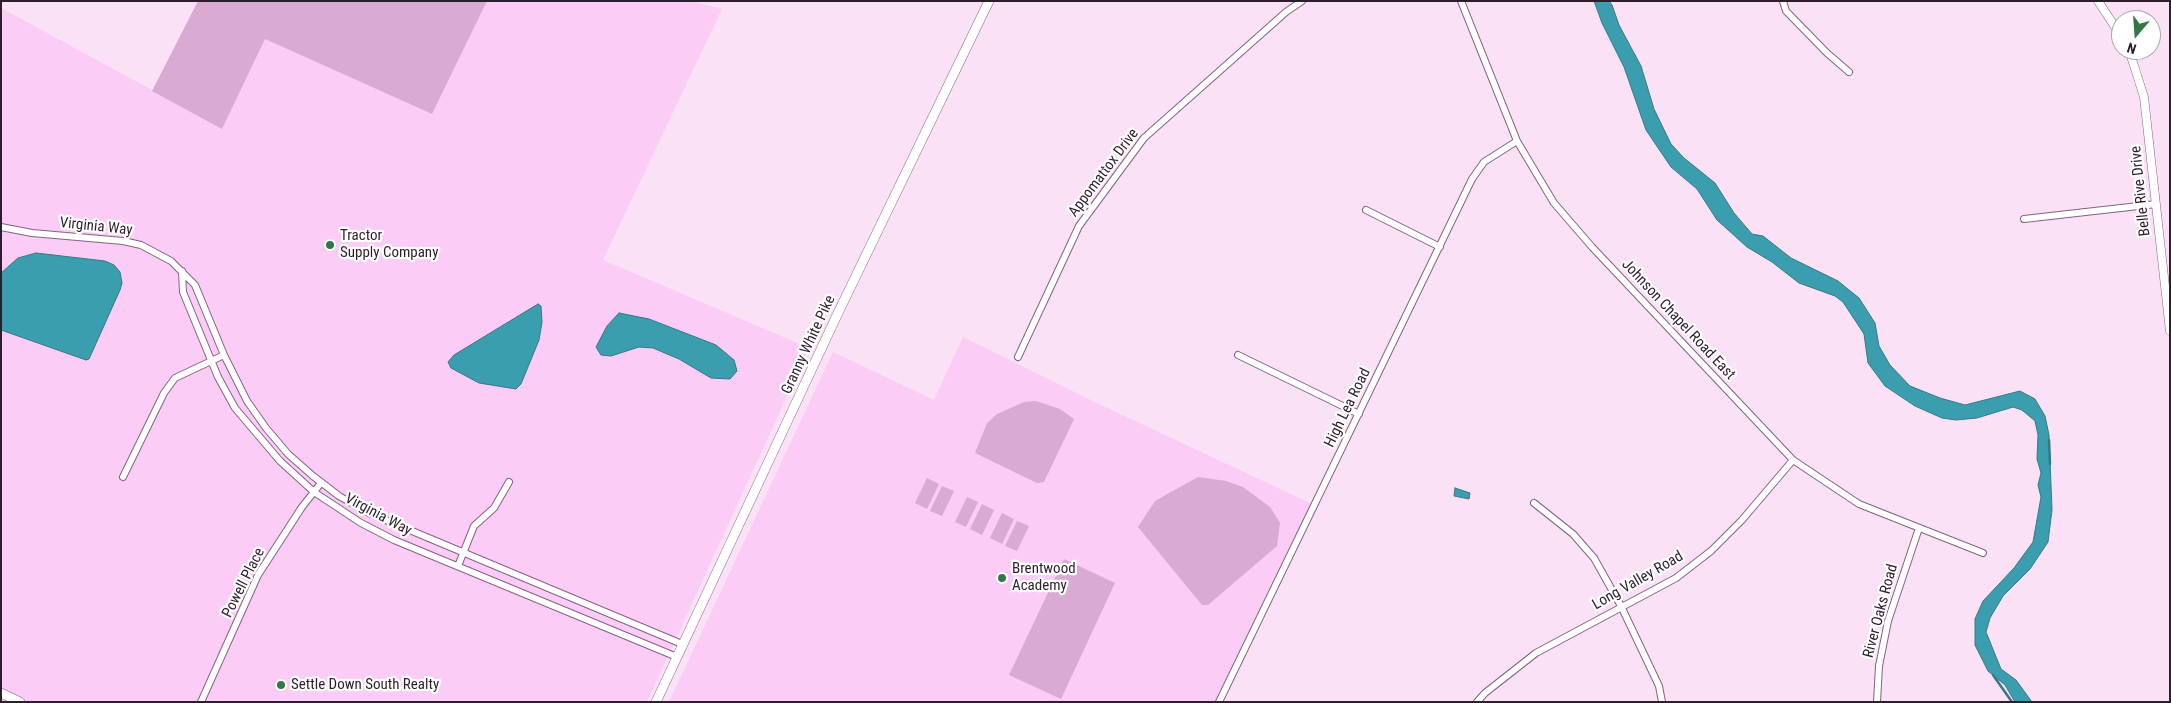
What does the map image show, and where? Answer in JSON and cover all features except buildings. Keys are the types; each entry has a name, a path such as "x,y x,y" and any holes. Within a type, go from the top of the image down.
{"main road":[{"name":"Granny White Pike","path":"656,702 838,313 990,1"},
{"path":"1,693 20,702"}],"street":[{"name":"Appomattox Drive","path":"1018,357 1079,226 1144,138 1286,12 1302,1"},
{"name":"Johnson Chapel Road East","path":"1461,1 1516,142 1554,203 1586,240 1793,460 1859,504 1983,553"},
{"path":"1783,1 1786,11 1827,53 1849,72"},
{"path":"2098,1 2111,21"},
{"name":"Belle Rive Drive","path":"2132,60 2143,93 2170,330"},
{"name":"High Lea Road","path":"1219,702 1460,203 1484,162 1516,142"},
{"path":"2024,219 2156,204"},
{"path":"1366,210 1440,247"},
{"name":"Virginia Way","path":"1,226 32,233 131,242 157,253 182,271 195,285 224,355 247,401 266,428 288,454 321,483 368,513 682,644"},
{"name":"Virginia Way","path":"182,271 183,292 211,361 235,408 274,455 314,492 361,523 394,540 677,657"},
{"path":"123,477 164,393 175,378 224,355"},
{"path":"1238,355 1359,414"},
{"name":"Long Valley Road","path":"1477,702 1485,692 1536,653 1676,578 1711,551 1742,520 1793,460"},
{"path":"458,566 474,526 494,508 509,482"},
{"name":"Powell Place","path":"201,702 258,576 321,483"},
{"path":"1534,503 1573,534 1594,558 1621,606 1659,686 1662,702"},
{"name":"River Oaks Road","path":"1877,702 1879,666 1888,621 1919,528"}],"shaded area":[{"path":"198,1 487,1 432,114 265,39 222,129 152,91"},
{"path":"487,1 691,1 722,9 603,260 809,348 647,702 1,702 1,8 222,128 265,39 432,114"},
{"name":"Brentwood Academy","path":"963,337 1101,405 1312,504 1219,702 669,702 833,352 934,400"},
{"path":"1036,401 1060,409 1074,419 1044,482 1037,483 975,453 987,423 997,414 1024,402"},
{"path":"1198,477 1226,481 1243,487 1270,507 1280,523 1277,546 1208,605 1202,605 1138,527 1155,501"},
{"path":"927,478 939,484 927,509 915,503"},
{"path":"942,486 954,491 942,516 930,511"},
{"path":"967,497 978,502 966,527 955,522"},
{"path":"982,504 994,510 982,535 970,529"},
{"path":"1002,513 1014,519 1002,544 990,538"},
{"path":"1017,521 1029,526 1017,551 1005,546"},
{"path":"1064,559 1115,583 1061,699 1009,675"}],"water":[{"path":"1594,1 1609,1 1612,5 1619,25 1641,66 1654,109 1671,144 1684,158 1715,183 1734,213 1752,234 1763,236 1791,258 1838,281 1859,298 1875,323 1879,346 1890,365 1910,386 1940,398 1965,405 2020,391 2035,399 2045,416 2049,435 2052,510 2048,542 2030,569 2003,596 1990,618 1986,632 2001,669 2016,680 2032,702 2015,702 2005,685 1988,671 1975,645 1975,619 1983,601 2014,568 2033,542 2041,497 2038,485 2041,473 2037,459 2038,435 2035,421 2022,410 2013,407 1977,418 1956,420 1942,418 1915,406 1885,386 1868,363 1864,334 1843,302 1835,296 1799,283 1772,262 1747,247 1717,220 1697,189 1671,167 1646,130 1624,67 1602,23"},
{"path":"36,253 105,261 114,265 120,272 122,283 120,290 89,359 86,360 1,330 1,273 18,258"},
{"path":"538,304 541,306 542,322 539,340 521,384 516,389 479,383 451,368 448,362 454,355"},
{"path":"619,313 649,319 716,345 734,360 737,371 730,379 711,378 679,359 653,348 639,347 611,356 601,355 596,347 607,326"},
{"path":"1455,488 1470,493 1469,499 1454,496"}],"waterway":[{"path":"2049,440 2050,464"},
{"path":"1993,675 2012,702"}],"place":[{"name":"Tractor Supply Company","path":"330,245"},
{"name":"Brentwood Academy","path":"1002,578"},
{"name":"Settle Down South Realty","path":"281,685"}]}
